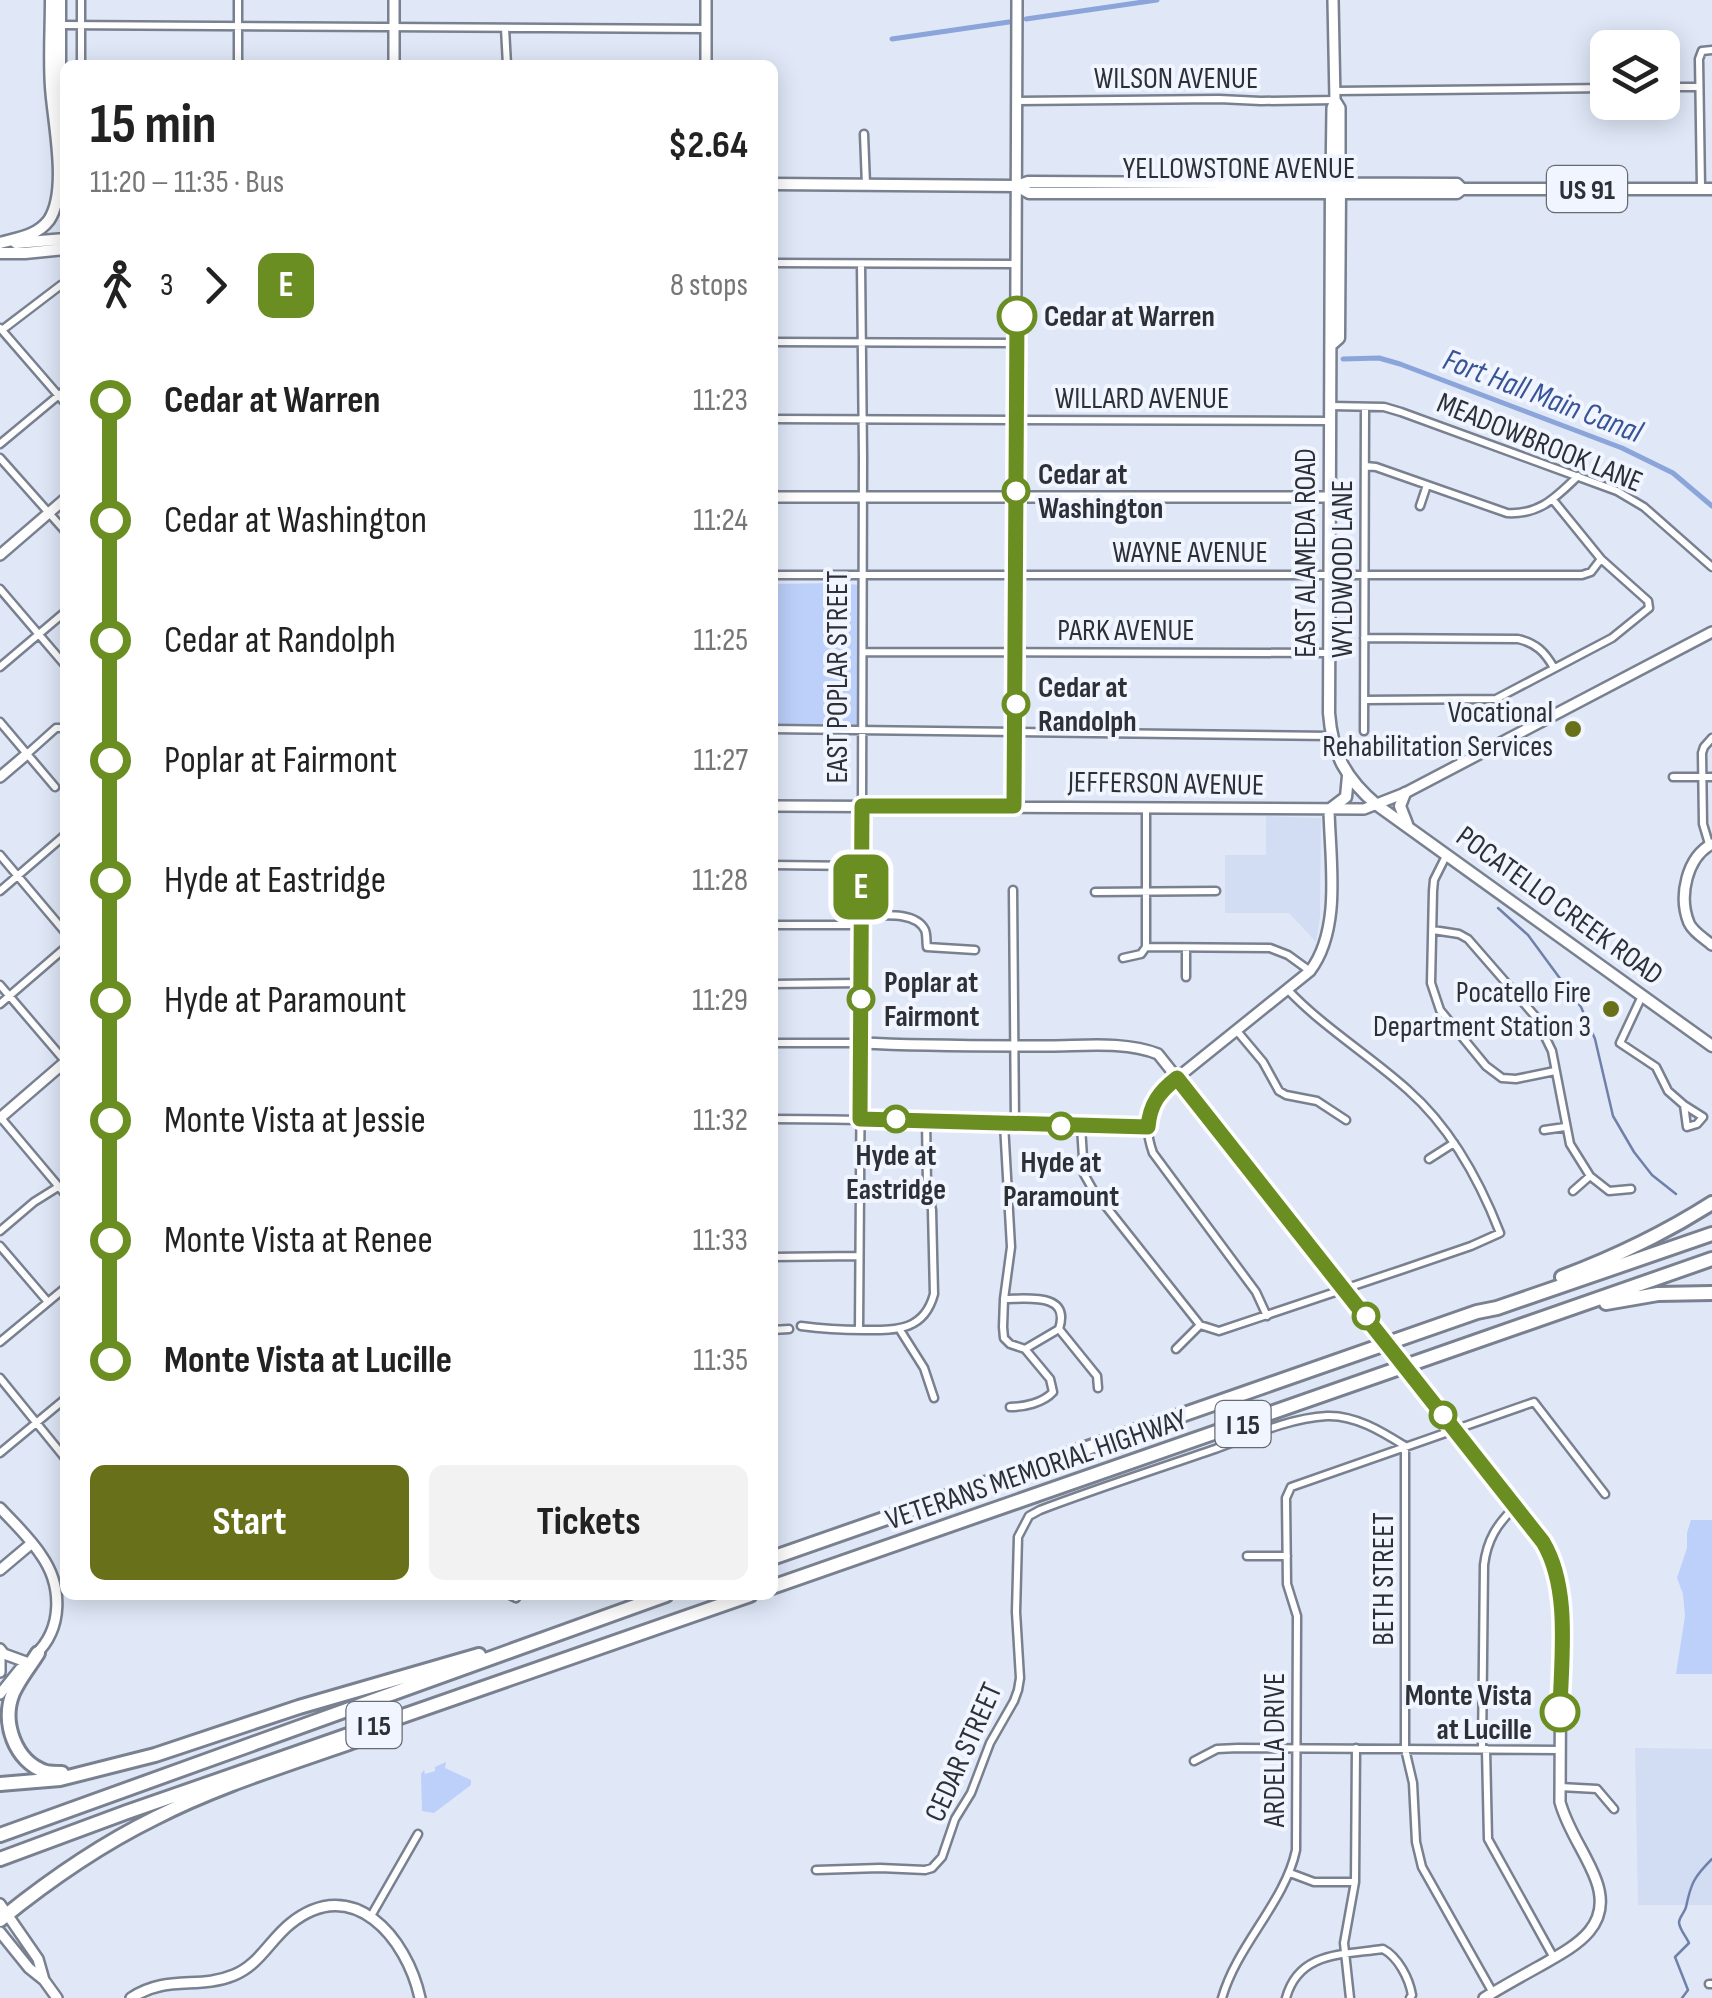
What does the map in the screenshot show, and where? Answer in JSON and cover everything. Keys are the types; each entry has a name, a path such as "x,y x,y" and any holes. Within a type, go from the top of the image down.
{"highway":[{"path":"1476,1312 1646,1241 1712,1203"},
{"name":"VETERANS MEMORIAL HIGHWAY","path":"778,1556 1476,1312 1712,1234"},
{"name":"VETERANS MEMORIAL HIGHWAY","path":"778,1585 1712,1259"},
{"path":"1545,1318 1629,1298 1712,1293"},
{"name":"I 15","path":"0,1835 652,1600"},
{"name":"I 15","path":"0,1858 736,1600"},
{"path":"0,1784 60,1778 155,1755 373,1685 509,1650"},
{"path":"32,1657 12,1696 10,1730 31,1763 46,1772 80,1773"},
{"path":"2,1913 158,1816 554,1665"}],"main road":[{"path":"0,243 29,235 47,222 56,203 58,157 51,90 51,0"},
{"path":"60,0 60,60"},
{"name":"YELLOWSTONE AVENUE","path":"778,184 1017,186 1028,193 1336,188 1456,193 1462,188 1706,189"},
{"name":"EAST ALAMEDA ROAD","path":"1336,188 1330,406 1330,736 1348,776 1377,805"},
{"path":"0,243 60,239"},
{"path":"0,253 60,250"},
{"path":"1329,810 1344,801 1348,776"},
{"path":"1405,793 1400,806 1407,825"},
{"name":"POCATELLO CREEK ROAD","path":"1377,805 1712,1046"}],"street":[{"path":"81,0 81,60"},
{"path":"238,0 238,60"},
{"path":"394,0 394,60"},
{"path":"706,0 706,60"},
{"path":"1014,806 1018,0"},
{"path":"1334,0 1335,96 1340,108 1336,188"},
{"path":"60,25 706,29"},
{"path":"505,28 506,60"},
{"path":"1706,189 1699,59 1702,51 1712,50"},
{"path":"1680,87 1698,87"},
{"name":"WILSON AVENUE","path":"1016,101 1261,101 1590,89"},
{"path":"864,134 866,184"},
{"path":"58,157 60,172"},
{"path":"778,263 1016,264"},
{"name":"EAST POPLAR STREET","path":"859,1330 861,264"},
{"path":"60,287 0,330 60,390"},
{"path":"778,342 1017,344"},
{"path":"0,444 60,394"},
{"name":"MEADOWBROOK LANE","path":"1330,406 1401,412 1617,491 1644,507 1712,565"},
{"name":"WYLDWOOD LANE","path":"1364,732 1365,407"},
{"name":"WILLARD AVENUE","path":"778,419 1330,422"},
{"path":"0,458 60,525"},
{"path":"1365,466 1507,514 1534,511 1553,500 1578,476"},
{"path":"1420,506 1426,485"},
{"path":"778,497 1330,497"},
{"path":"1553,500 1601,559 1648,601 1648,608"},
{"path":"0,554 60,503"},
{"name":"WAYNE AVENUE","path":"778,575 1582,575 1591,572 1601,559"},
{"path":"0,589 60,659"},
{"path":"1648,608 1658,614"},
{"path":"1364,700 1496,699 1612,638 1648,608"},
{"path":"0,668 60,616"},
{"name":"JEFFERSON AVENUE","path":"778,806 1364,809 1405,793 1712,632"},
{"path":"1364,638 1518,639 1540,648 1554,668"},
{"name":"PARK AVENUE","path":"863,652 1329,653"},
{"path":"0,722 55,786"},
{"path":"0,778 60,729"},
{"path":"778,729 1330,736"},
{"path":"1712,738 1702,753 1703,824 1711,844 1691,862 1686,900 1691,928 1712,945"},
{"path":"1673,777 1712,777"},
{"path":"1122,958 1141,954 1146,947 1146,808"},
{"path":"1267,1316 1256,1292 1152,1153 1148,1127 1151,1107 1161,1091 1288,990 1319,958 1330,926 1329,810"},
{"path":"0,891 60,838"},
{"path":"1447,855 1434,880 1432,993 1440,1010 1486,1066 1502,1078 1555,1071"},
{"path":"0,856 60,926"},
{"path":"778,866 861,866"},
{"path":"1013,890 1015,1124"},
{"path":"1095,892 1216,892"},
{"path":"778,925 904,917 918,922 927,947 975,950"},
{"path":"1433,930 1468,939 1535,1016 1552,1050 1565,1127 1577,1158 1590,1176 1609,1191 1631,1189"},
{"path":"1146,947 1270,948 1310,971"},
{"path":"1186,949 1186,977"},
{"path":"0,1004 60,952"},
{"path":"0,984 60,1056"},
{"path":"778,984 862,984"},
{"path":"1082,1126 1084,1174 1093,1190 1200,1325 1219,1331 1500,1233 1487,1199 1448,1133 1410,1092 1288,990"},
{"path":"1643,995 1620,1043 1656,1067 1668,1091 1684,1106"},
{"path":"1236,1031 1262,1062 1279,1091 1316,1100 1346,1120"},
{"path":"778,1043 1136,1048 1158,1054 1543,1542 1559,1581 1560,1787 1564,1815 1596,1878 1601,1904 1587,1935 1488,1995"},
{"path":"0,1231 59,1186 0,1118 60,1066"},
{"path":"778,1119 926,1119 1148,1127"},
{"path":"801,1326 900,1330 923,1316 930,1306 934,1294 932,1210 926,1185 926,1119"},
{"path":"1004,1124 1011,1248 1004,1299 1004,1338 1025,1349 1050,1379 1053,1392 1022,1407 1010,1407"},
{"path":"1544,1130 1565,1127"},
{"path":"1429,1159 1454,1143"},
{"path":"1574,1191 1590,1176"},
{"path":"0,1246 48,1302"},
{"path":"778,1257 858,1256"},
{"path":"998,1266 1008,1266"},
{"path":"0,1342 60,1292"},
{"path":"1004,1299 1041,1300 1054,1303 1061,1310 1059,1329 1025,1349"},
{"path":"1176,1349 1200,1325"},
{"path":"778,1330 788,1329"},
{"path":"1059,1329 1097,1376 1098,1388"},
{"path":"900,1330 924,1368 934,1398"},
{"path":"0,1378 60,1451"},
{"path":"1405,1446 1534,1402 1605,1494"},
{"path":"0,1453 60,1403"},
{"name":"CEDAR STREET","path":"816,1870 924,1870 932,1868 942,1857 990,1743 1018,1690 1017,1550 1018,1537 1029,1516 1121,1480 1290,1423 1316,1418 1362,1422 1405,1446"},
{"name":"ARDELLA DRIVE","path":"1222,1998 1233,1968 1290,1873 1296,1850 1298,1616 1287,1584 1286,1498 1291,1487 1405,1446"},
{"name":"BETH STREET","path":"1405,1446 1405,1749 1413,1783 1416,1842 1422,1867 1488,1995"},
{"path":"1515,1507 1492,1534 1484,1565 1488,1839 1554,1958"},
{"path":"0,1508 42,1556 58,1597 52,1631 0,1694"},
{"path":"0,1570 32,1543"},
{"path":"1247,1556 1286,1556"},
{"path":"0,1672 0,1652 32,1657"},
{"path":"1350,1998 1344,1944 1354,1882 1356,1748"},
{"path":"1194,1761 1217,1749 1560,1750"},
{"path":"1560,1787 1597,1789 1614,1809"},
{"path":"372,1916 418,1834"},
{"path":"1290,1873 1314,1882 1354,1882"},
{"path":"131,1998 162,1984 216,1980 242,1972 291,1922 336,1906 372,1916 394,1938 420,1998"},
{"path":"2,1913 38,1959 44,1980"},
{"path":"0,1932 57,1998"},
{"path":"1286,1998 1292,1982 1317,1960 1383,1949 1391,1954 1409,1982 1410,1998"}],"shaded area":[{"path":"778,584 861,585 859,727 778,726"},
{"path":"1266,816 1321,818 1316,942 1289,913 1225,913 1225,855 1266,855"},
{"path":"1691,1520 1712,1520 1712,1674 1676,1674 1685,1616 1677,1578"},
{"path":"1635,1748 1712,1749 1712,1905 1638,1905"},
{"path":"446,1762 445,1768 471,1780 471,1785 434,1813 422,1811 421,1774 424,1770 425,1774 435,1771 435,1767"}],"waterway":[{"path":"1026,19 1157,0"},
{"path":"892,39 1009,22"},
{"name":"Fort Hall Main Canal","path":"1343,359 1379,358 1400,364 1622,448 1673,473 1712,506"},
{"path":"1498,908 1528,935 1581,1007 1595,1039 1613,1116 1652,1175 1676,1194"},
{"path":"1682,1998 1688,1990 1675,1957 1689,1943 1679,1922 1694,1881 1712,1859"}],"bus line":[{"name":"E","path":"1017,316 1014,806 862,806 860,1119 1148,1127 1151,1107 1161,1091 1177,1078 1543,1542 1555,1564 1561,1591 1560,1712"}],"place":[{"name":"Cedar at Warren","path":"1017,316"},
{"name":"Cedar at Washington","path":"1016,491"},
{"name":"Cedar at Randolph","path":"1016,704"},
{"name":"Vocational Rehabilitation Services","path":"1573,729"},
{"name":"Poplar at Fairmont","path":"861,999"},
{"name":"Pocatello Fire Department Station 3","path":"1611,1009"},
{"name":"Hyde at Eastridge","path":"896,1119"},
{"name":"Hyde at Paramount","path":"1061,1126"},
{"name":"Monte Vista at Lucille","path":"1560,1712"}]}
